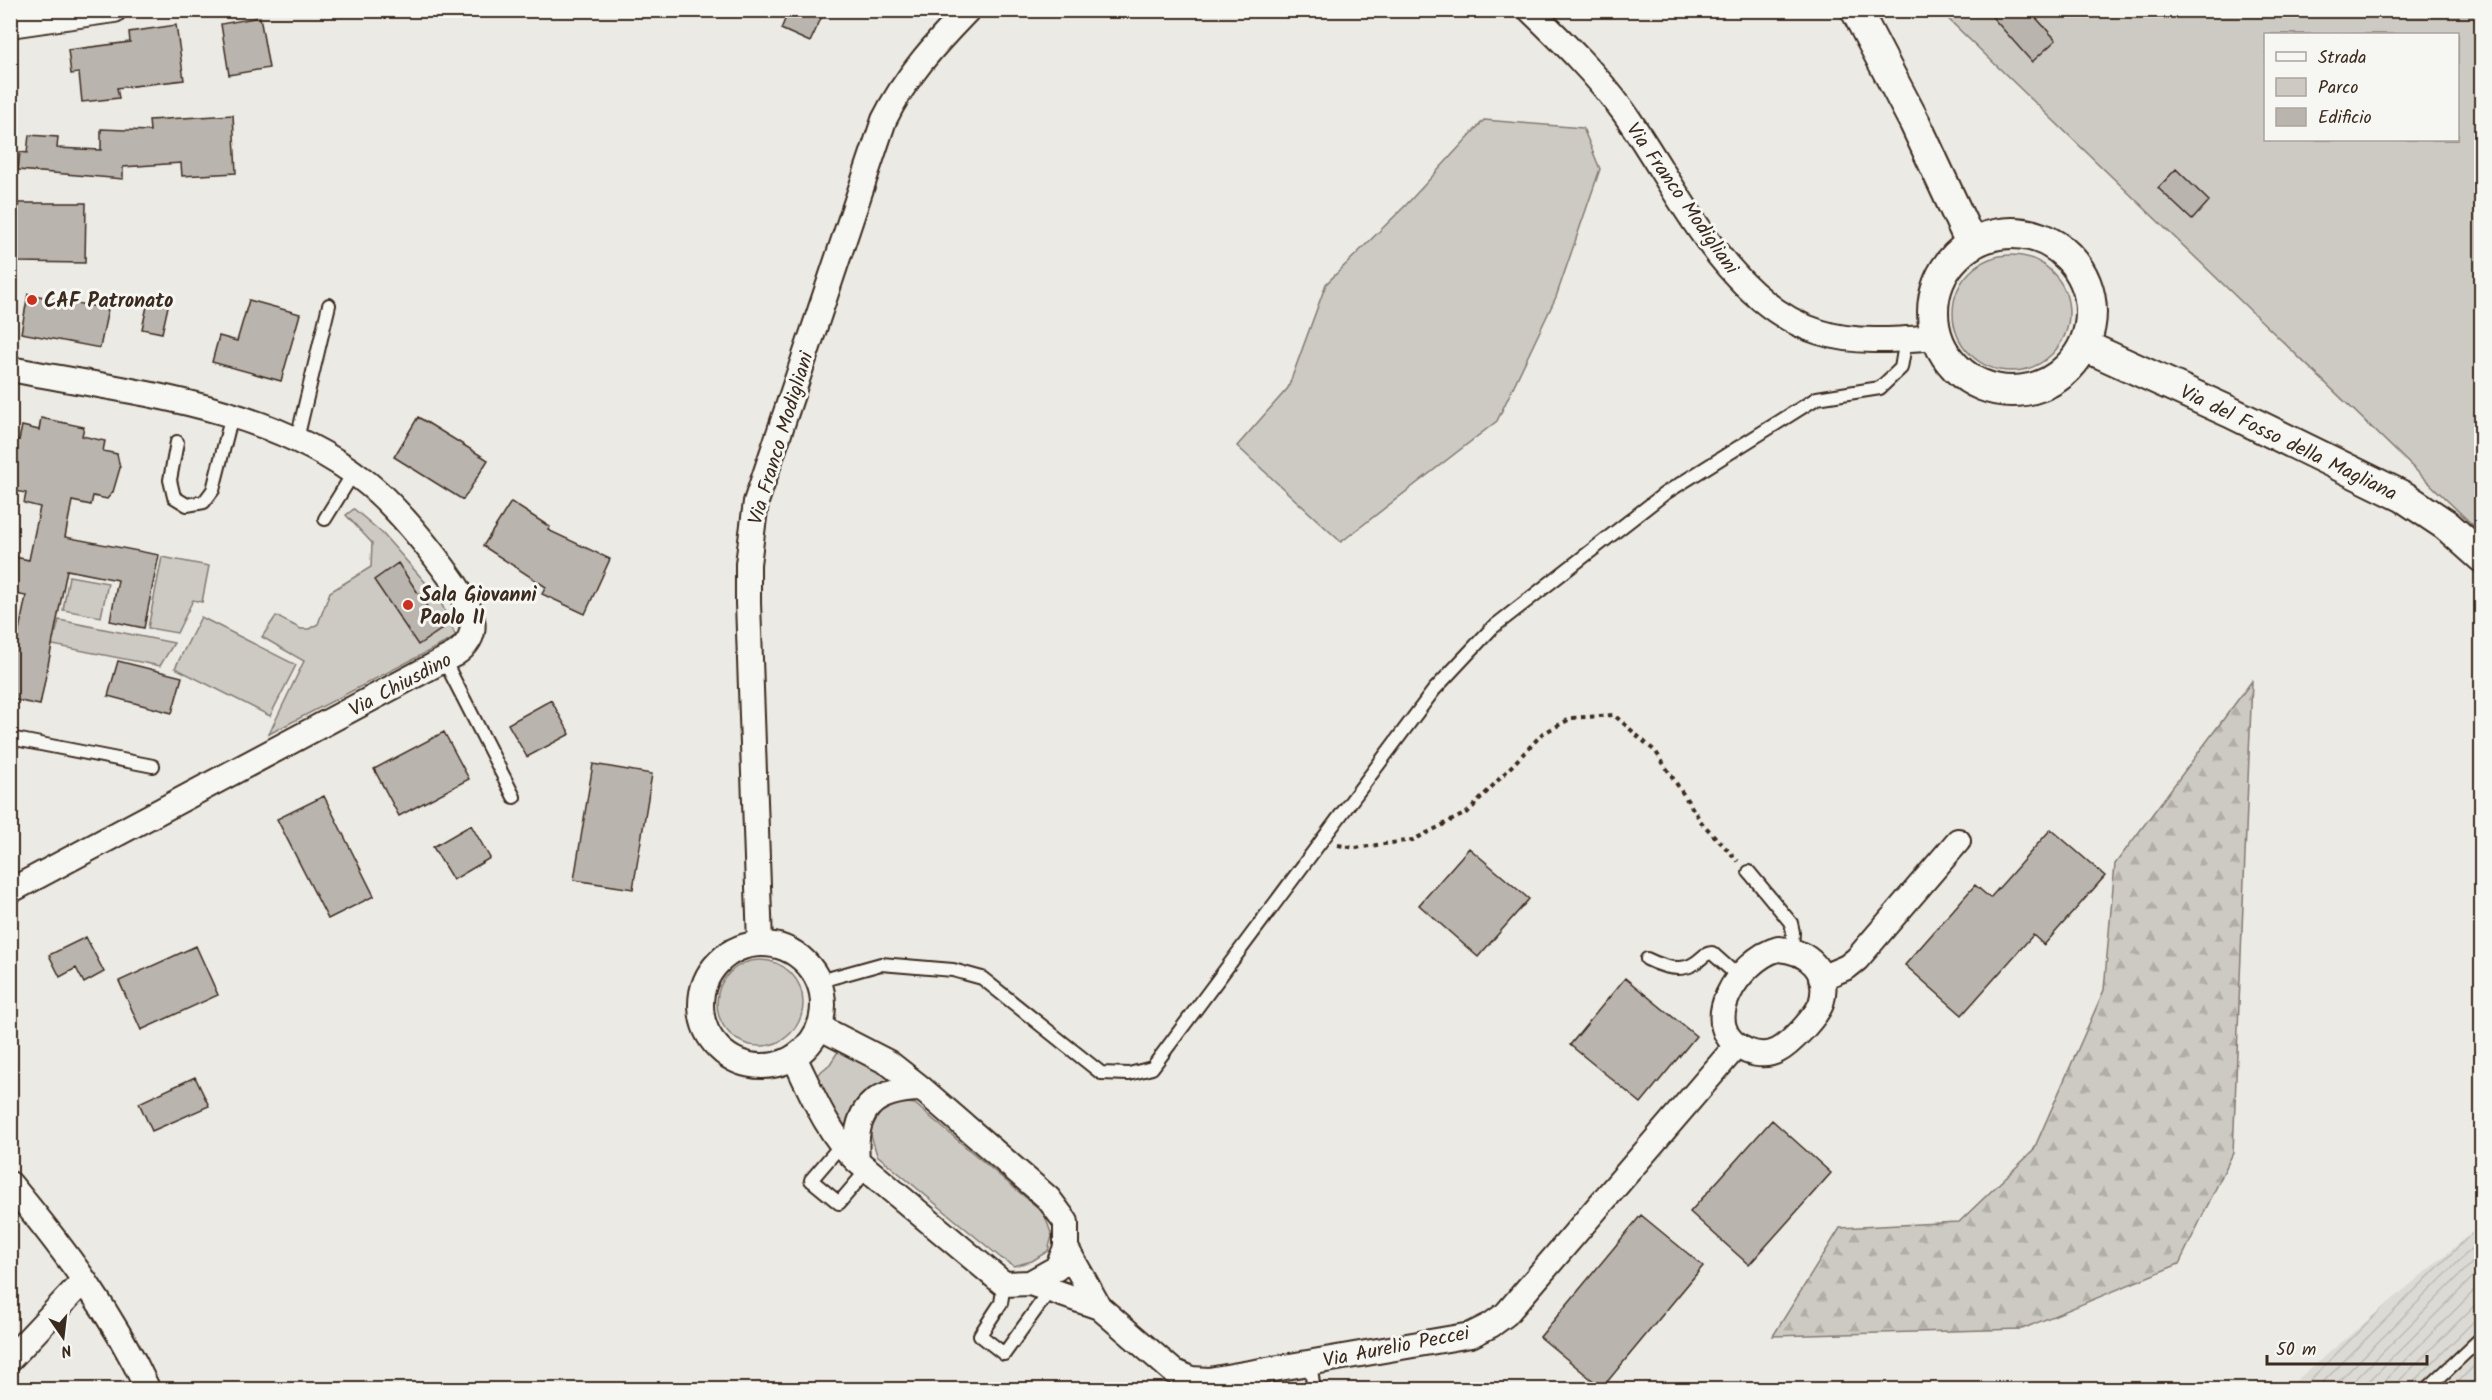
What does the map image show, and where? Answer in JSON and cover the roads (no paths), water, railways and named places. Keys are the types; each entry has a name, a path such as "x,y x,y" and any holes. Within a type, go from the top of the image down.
{"street":[{"path":"10,25 114,10"},
{"name":"Via Franco Modigliani","path":"760,943 748,587 748,564 756,502 884,120 919,63 968,10"},
{"name":"Via Franco Modigliani","path":"1530,10 1609,93 1716,252 1752,291 1794,321 1818,332 1856,339 1936,338"},
{"path":"1856,10 1915,123 1971,243"},
{"path":"1999,232 2021,232 2043,238 2065,252 2078,267 2089,293 2092,317 2085,346 2068,369 2044,386 2018,391 1992,390 1968,378 1949,360 1936,338 1932,311 1935,286 1955,256 1971,243 1999,232"},
{"name":"Via del Fosso della Magliana","path":"2085,346 2230,412 2404,497 2446,525 2481,557"},
{"name":"Via Chiusdino","path":"10,369 189,404 232,415 297,440 354,472 380,494 433,555 470,610 474,626 469,642 462,650 10,891"},
{"path":"1821,978 1857,960 1958,841"},
{"path":"760,943 780,946 798,955 820,981 823,1007 819,1027 809,1044 794,1057 775,1065 754,1066 735,1060 718,1049 706,1032 700,1012 701,992 709,973 722,957 740,947 760,943"},
{"path":"1778,949 1792,950 1811,960 1821,978 1821,1003 1816,1014 1786,1048 1763,1054 1748,1051 1737,1045 1723,1025 1722,1010 1725,996 1756,958 1765,952 1778,949"},
{"path":"794,1057 826,1122 855,1159 1004,1284 1040,1287 1056,1268 1066,1248 1066,1222 1048,1198 889,1063 819,1027"},
{"name":"Via Aurelio Peccei","path":"1066,1248 1099,1307 1173,1371 1191,1379 1209,1380 1471,1335 1506,1314 1737,1045"},
{"path":"855,1159 858,1124 868,1106 894,1091 922,1089"},
{"path":"10,1184 84,1280 122,1337 148,1389"},
{"path":"10,1359 84,1280"},
{"name":"Via Aurelio Peccei","path":"1040,1287 1099,1307"}],"lane":[{"path":"297,440 329,305"},
{"path":"820,981 881,964 953,970 982,978 1101,1073 1130,1074 1152,1068 1434,690 1492,628 1664,494 1817,398 1880,388 1901,368 1906,339"},
{"path":"177,442 170,480 174,497 187,505 204,502 213,490 232,415"},
{"path":"325,519 354,472"},
{"path":"444,660 514,797"},
{"path":"10,738 153,766"},
{"path":"1749,872 1791,923 1792,950"},
{"path":"1647,959 1681,968 1689,967 1706,953 1712,953 1740,978"},
{"path":"1004,1284 1001,1303 980,1335 1004,1354 1040,1287"},
{"path":"2426,1389 2481,1337"},
{"path":"1310,1363 1314,1389"}],"place":[{"name":"CAF Patronato","path":"32,300"},
{"name":"Sala Giovanni Paolo II","path":"408,605"}]}
